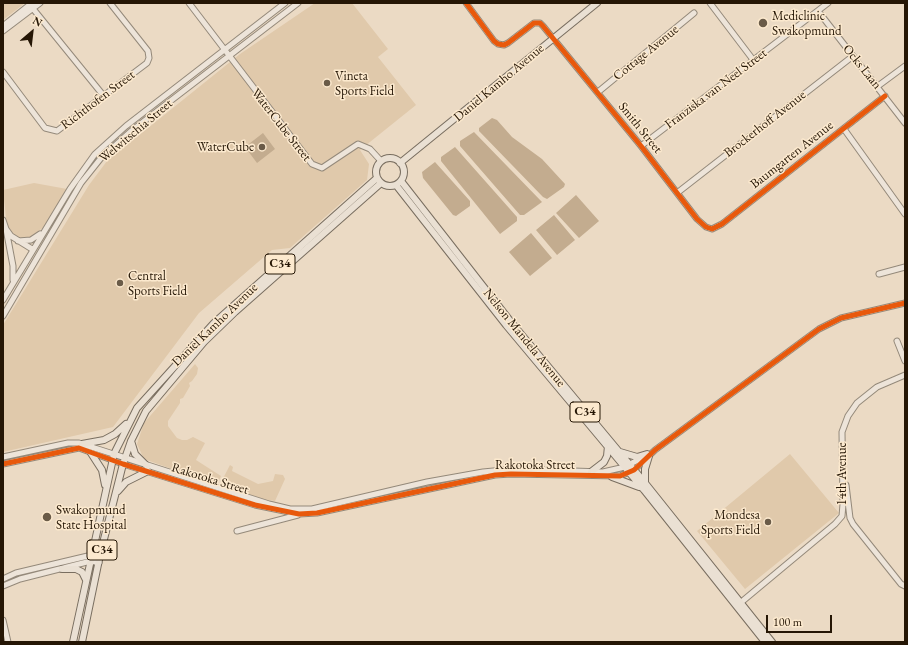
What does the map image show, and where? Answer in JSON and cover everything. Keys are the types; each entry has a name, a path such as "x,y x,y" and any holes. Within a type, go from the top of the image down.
{"main road":[{"name":"Daniel Kamho Avenue","path":"400,163 597,3"},
{"path":"390,158 400,163 404,172 399,183 388,186 379,180 376,170 381,162 390,158"},
{"name":"Daniel Kamho Avenue","path":"113,457 132,416 148,394 214,323 379,180"},
{"name":"Daniel Kamho Avenue","path":"124,461 131,441 146,411 204,342 379,180"},
{"name":"Nelson Mandela Avenue","path":"399,183 501,319 608,446 629,469 645,482 739,604 765,642"},
{"name":"Nelson Mandela Avenue","path":"399,183 506,317 618,451 644,490 772,642"},
{"path":"82,444 94,443 115,434 132,416"},
{"path":"117,492 126,482 147,468 135,454 131,441"},
{"path":"591,472 604,462 607,456 608,446"},
{"path":"618,451 632,456 648,455 644,469 645,482"},
{"path":"91,453 104,475 106,494"},
{"name":"C34","path":"73,642 113,457"},
{"name":"C34","path":"82,642 99,560 124,461"},
{"path":"612,476 633,483 644,490"},
{"path":"62,568 76,568 82,572 86,580"}],"street":[{"path":"3,26 32,6 40,3"},
{"name":"Richthofen Street","path":"3,72 45,128 51,131 57,131 147,63 149,58 148,51 110,3"},
{"path":"189,3 229,56"},
{"name":"Welwitschia Street","path":"3,300 32,249 76,179 95,154 126,126 284,3"},
{"name":"Welwitschia Street","path":"3,316 81,183 101,158 130,132 298,3"},
{"name":"Smith Street","path":"466,3 494,41 498,44 504,45 508,43 537,22 543,26 598,92 697,219 706,227 712,229"},
{"path":"710,3 754,61"},
{"name":"Franziska van Neel Street","path":"641,146 828,3"},
{"path":"3,31 32,6"},
{"path":"32,6 103,95"},
{"name":"Ocks Laan","path":"818,11 878,86 905,123"},
{"name":"Cottage Avenue","path":"598,92 694,13"},
{"name":"WaterCube Street","path":"229,56 312,164 322,168 358,144 370,149 381,162"},
{"name":"Brockerhoff Avenue","path":"677,193 853,56"},
{"path":"878,86 905,66"},
{"name":"Baumgarten Avenue","path":"712,229 722,224 885,96"},
{"path":"900,116 905,112"},
{"path":"844,129 905,214"},
{"path":"3,220 13,266 12,285"},
{"path":"17,241 31,240 46,228"},
{"path":"6,229 17,241 32,249"},
{"path":"32,249 44,244"},
{"path":"32,249 33,264"},
{"path":"879,274 905,267"},
{"name":"Rakotoka Street","path":"147,468 265,508 299,514 317,513 488,476 511,474 612,476 629,469 818,329 841,318 905,302"},
{"path":"897,341 905,361"},
{"name":"14th Avenue","path":"739,604 835,524 842,516 842,432 848,416 857,403 877,387 905,374"},
{"path":"3,457 68,443 82,444 113,457"},
{"path":"3,464 73,448 113,457"},
{"name":"Rakotoka Street","path":"113,457 238,495 290,509 312,509 427,482 498,470 522,469 591,472 629,469"},
{"path":"843,464 849,512 854,524 901,584 905,586"},
{"path":"237,531 299,514"},
{"path":"3,586 20,579 62,568 91,558"},
{"path":"3,579 16,573 91,558 99,560"},
{"path":"3,620 8,642"}],"shaded area":[{"path":"3,3 25,3 3,20"},
{"path":"315,3 352,3 388,49 378,57 416,105 360,150 369,164 367,180 290,248 272,250 199,313 113,427 3,452 3,325 89,185 107,161 240,54"},
{"path":"492,118 497,120 512,137 542,159 565,184 564,187 547,199 543,197 479,131 479,128"},
{"path":"474,132 542,202 524,215 520,215 460,146 460,141"},
{"path":"263,133 275,149 257,163 245,147"},
{"path":"455,147 517,217 517,221 500,234 441,161 441,157"},
{"path":"435,162 470,201 470,206 456,216 453,215 423,178 422,172"},
{"path":"34,183 67,189 44,227 29,238 18,239 7,227 3,190"},
{"path":"576,195 599,221 579,238 556,213"},
{"path":"554,215 575,240 557,255 536,230"},
{"path":"531,233 552,258 530,276 509,252"},
{"path":"195,364 198,368 197,374 189,383 190,386 183,398 180,399 180,403 168,421 168,426 177,438 187,440 193,437 205,443 196,460 221,476 217,485 144,459 137,444 144,423"},
{"name":"Mondesa Sports Field","path":"790,454 839,513 745,589 697,531"},
{"path":"230,465 233,467 232,471 258,484 273,481 275,474 283,475 285,479 275,501 260,499 219,486"}],"cycle path":[{"path":"466,3 494,41 498,44 504,45 534,23 540,23 641,146 697,219 706,227 712,229 722,224 885,96"},
{"path":"3,464 79,448 123,464 255,505 299,514 317,513 495,475 620,476 634,470 655,450 819,329 841,318 905,303"}],"place":[{"name":"Mediclinic Swakopmund","path":"763,23"},
{"name":"Vineta Sports Field","path":"327,83"},
{"name":"WaterCube","path":"262,147"},
{"name":"Central Sports Field","path":"120,283"},
{"name":"Swakopmund State Hospital","path":"47,517"},
{"name":"Mondesa Sports Field","path":"768,522"}]}
